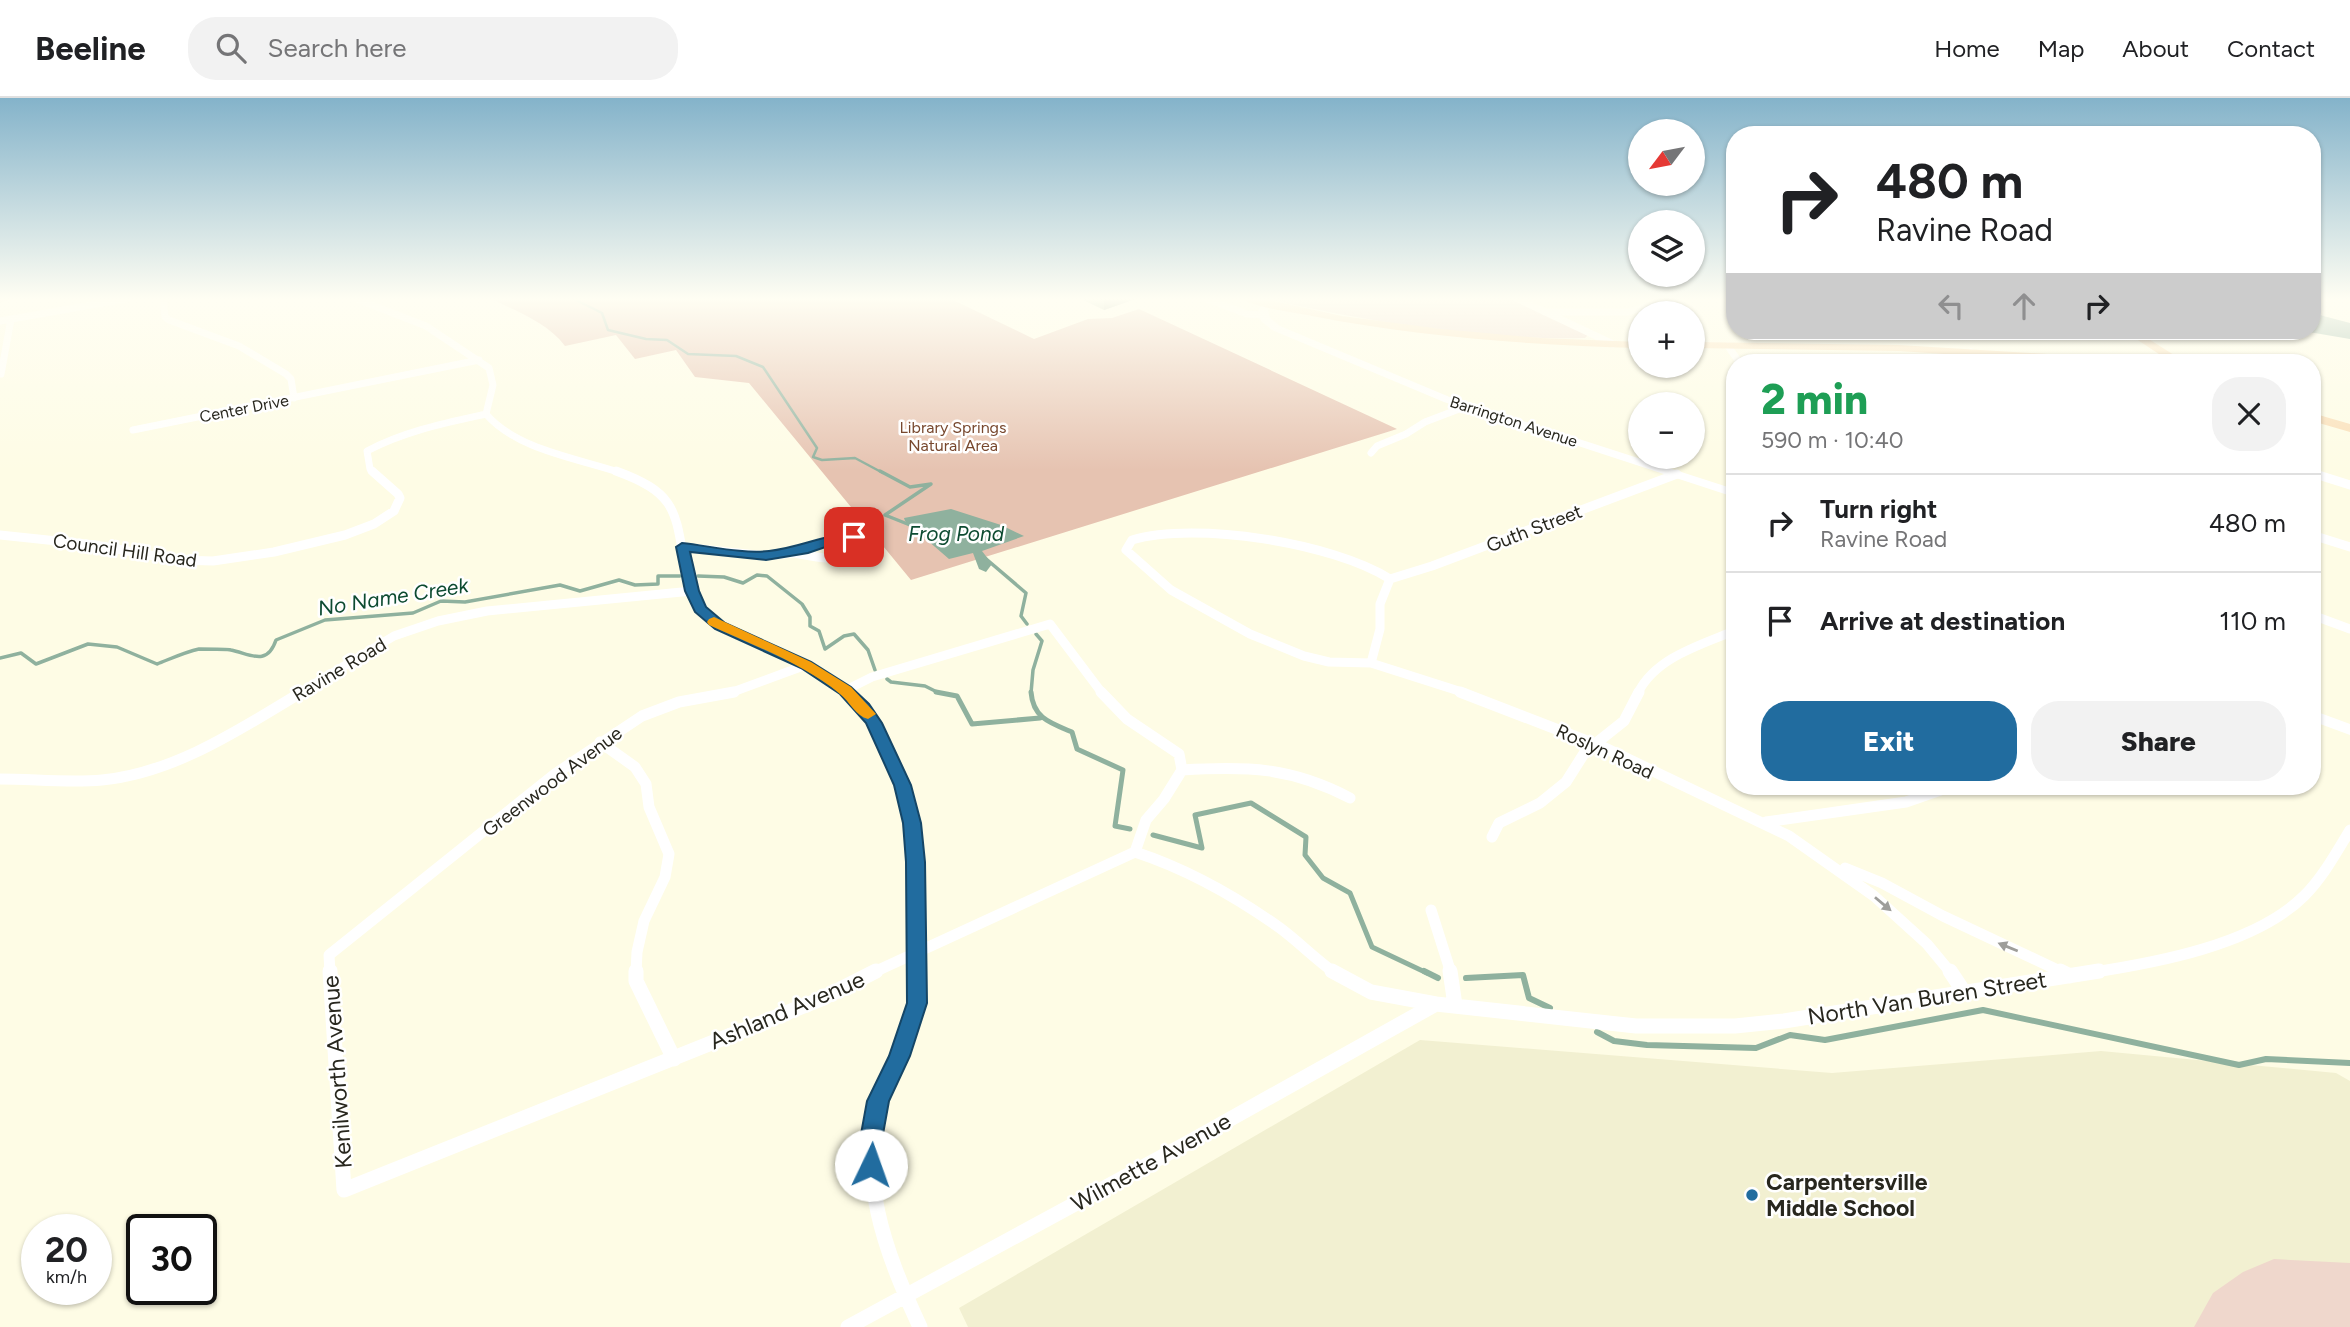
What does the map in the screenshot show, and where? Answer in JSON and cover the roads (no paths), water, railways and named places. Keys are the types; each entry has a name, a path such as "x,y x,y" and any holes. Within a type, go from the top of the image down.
{"main road":[{"path":"2321,420 2350,428"}],"street":[{"path":"1,374 4,355"},
{"path":"255,355 291,379 294,398"},
{"path":"472,355 493,375 485,414 490,422 506,432 627,475 659,491 673,509 692,591 700,609 720,626 806,665 846,690 874,723 903,785 912,823 918,950 917,1003 900,1056 878,1101 870,1145 872,1185 878,1222 905,1296 920,1327"},
{"name":"Barrington Avenue","path":"1342,355 1467,406 1726,491"},
{"name":"Center Drive","path":"133,430 479,360"},
{"path":"1371,453 1379,445 1406,435 1425,422 1467,406"},
{"name":"Council Hill Road","path":"0,535 81,543 165,559 200,562 256,556 357,532 388,518 398,508 400,499 397,490 376,476 368,460 367,451 387,439 421,428 485,414"},
{"name":"Guth Street","path":"1390,579 1432,566 1677,474"},
{"path":"2321,476 2350,485"},
{"name":"Roslyn Road","path":"1390,579 1361,562 1327,552 1209,534 1157,533 1137,537 1128,544 1126,550 1171,590 1250,634 1304,656 1329,662 1371,663 1429,680 1598,744 1677,785 1766,822 1829,862 1901,918 1941,961 1964,992"},
{"path":"682,547 766,556 792,553 847,536 862,542 870,549 866,554 853,558 792,553"},
{"path":"2321,538 2350,547"},
{"path":"1371,663 1372,647 1380,628 1378,612 1390,587 1390,579"},
{"name":"Ravine Road","path":"0,779 102,780 136,774 175,761 249,724 394,636 438,621 487,611 692,591"},
{"path":"2321,618 2350,629"},
{"path":"846,690 872,677 1050,624 1109,703 1127,719 1179,754 1182,770 1164,799 1146,820 1135,852 1180,870 1228,896 1281,929 1346,981 1377,995 1455,1005 1451,974 1431,910"},
{"path":"1492,837 1499,823 1525,813 1548,799 1577,769 1581,756 1628,716 1645,681 1660,667 1726,635"},
{"name":"Greenwood Avenue","path":"329,955 555,774 600,742 657,709 728,694 806,665"},
{"path":"2321,719 2350,730"},
{"path":"600,742 635,767 646,784 649,807 669,853 665,877 644,921 637,952 636,981 674,1059"},
{"path":"1182,770 1239,766 1279,769 1327,785 1350,798"},
{"path":"1766,822 1787,817 1878,810 1928,795"},
{"name":"North Van Buren Street","path":"1455,1005 1636,1026 1735,1026 1784,1021 2176,957 2218,944 2255,928 2302,898 2314,887 2350,830"},
{"name":"Ashland Avenue","path":"344,1190 821,999 918,950 1135,852"},
{"name":"Roslyn Road","path":"1829,862 1882,883 1943,916 2070,976"},
{"name":"Kenilworth Avenue","path":"329,955 344,1190"},
{"name":"Wilmette Avenue","path":"848,1327 1436,1004"}],"water":[{"name":"Frog Pond","path":"951,509 1001,525 1024,536 982,551 992,564 986,572 979,569 973,553 949,559 904,518"}],"waterway":[{"path":"720,355 736,356 763,367 817,448 813,457 822,460 855,458 883,473"},
{"path":"880,471 910,487 931,484 885,515 910,525"},
{"path":"985,558 1026,593 1021,616 1027,624"},
{"name":"No Name Creek","path":"698,576 724,577 743,583 757,575 767,576 802,604 810,617 810,626 819,631 825,649 844,636 854,634 868,650 875,670"},
{"name":"No Name Creek","path":"0,658 21,653 36,664 88,644 117,647 157,664 199,649 229,650 257,657 268,654 276,640 325,620 413,613 441,601 465,602 560,585 580,591 619,580 635,585 658,584 658,576 680,576"},
{"path":"1031,692 1033,670 1042,641 1036,634"},
{"name":"No Name Creek","path":"887,679 891,682 925,686 938,692"},
{"name":"No Name Creek","path":"938,692 957,696 972,724 1040,718"},
{"path":"1031,692 1039,714 1072,732 1077,749 1123,770 1115,826 1130,829"},
{"path":"1153,835 1202,848 1195,815 1251,803 1306,837 1305,855 1323,878 1350,893 1372,947 1427,973"},
{"path":"1424,971 1438,978"},
{"path":"1466,978 1523,975 1529,998 1550,1008"},
{"path":"1597,1032 1614,1041 1647,1045 1756,1048 1790,1035 1825,1040 1983,1010 2239,1065 2266,1059 2350,1063"}],"place":[{"name":"Carpentersville Middle School","path":"1752,1195"}],"park label":[{"name":"Library Springs Natural Area","path":"953,436"}]}
